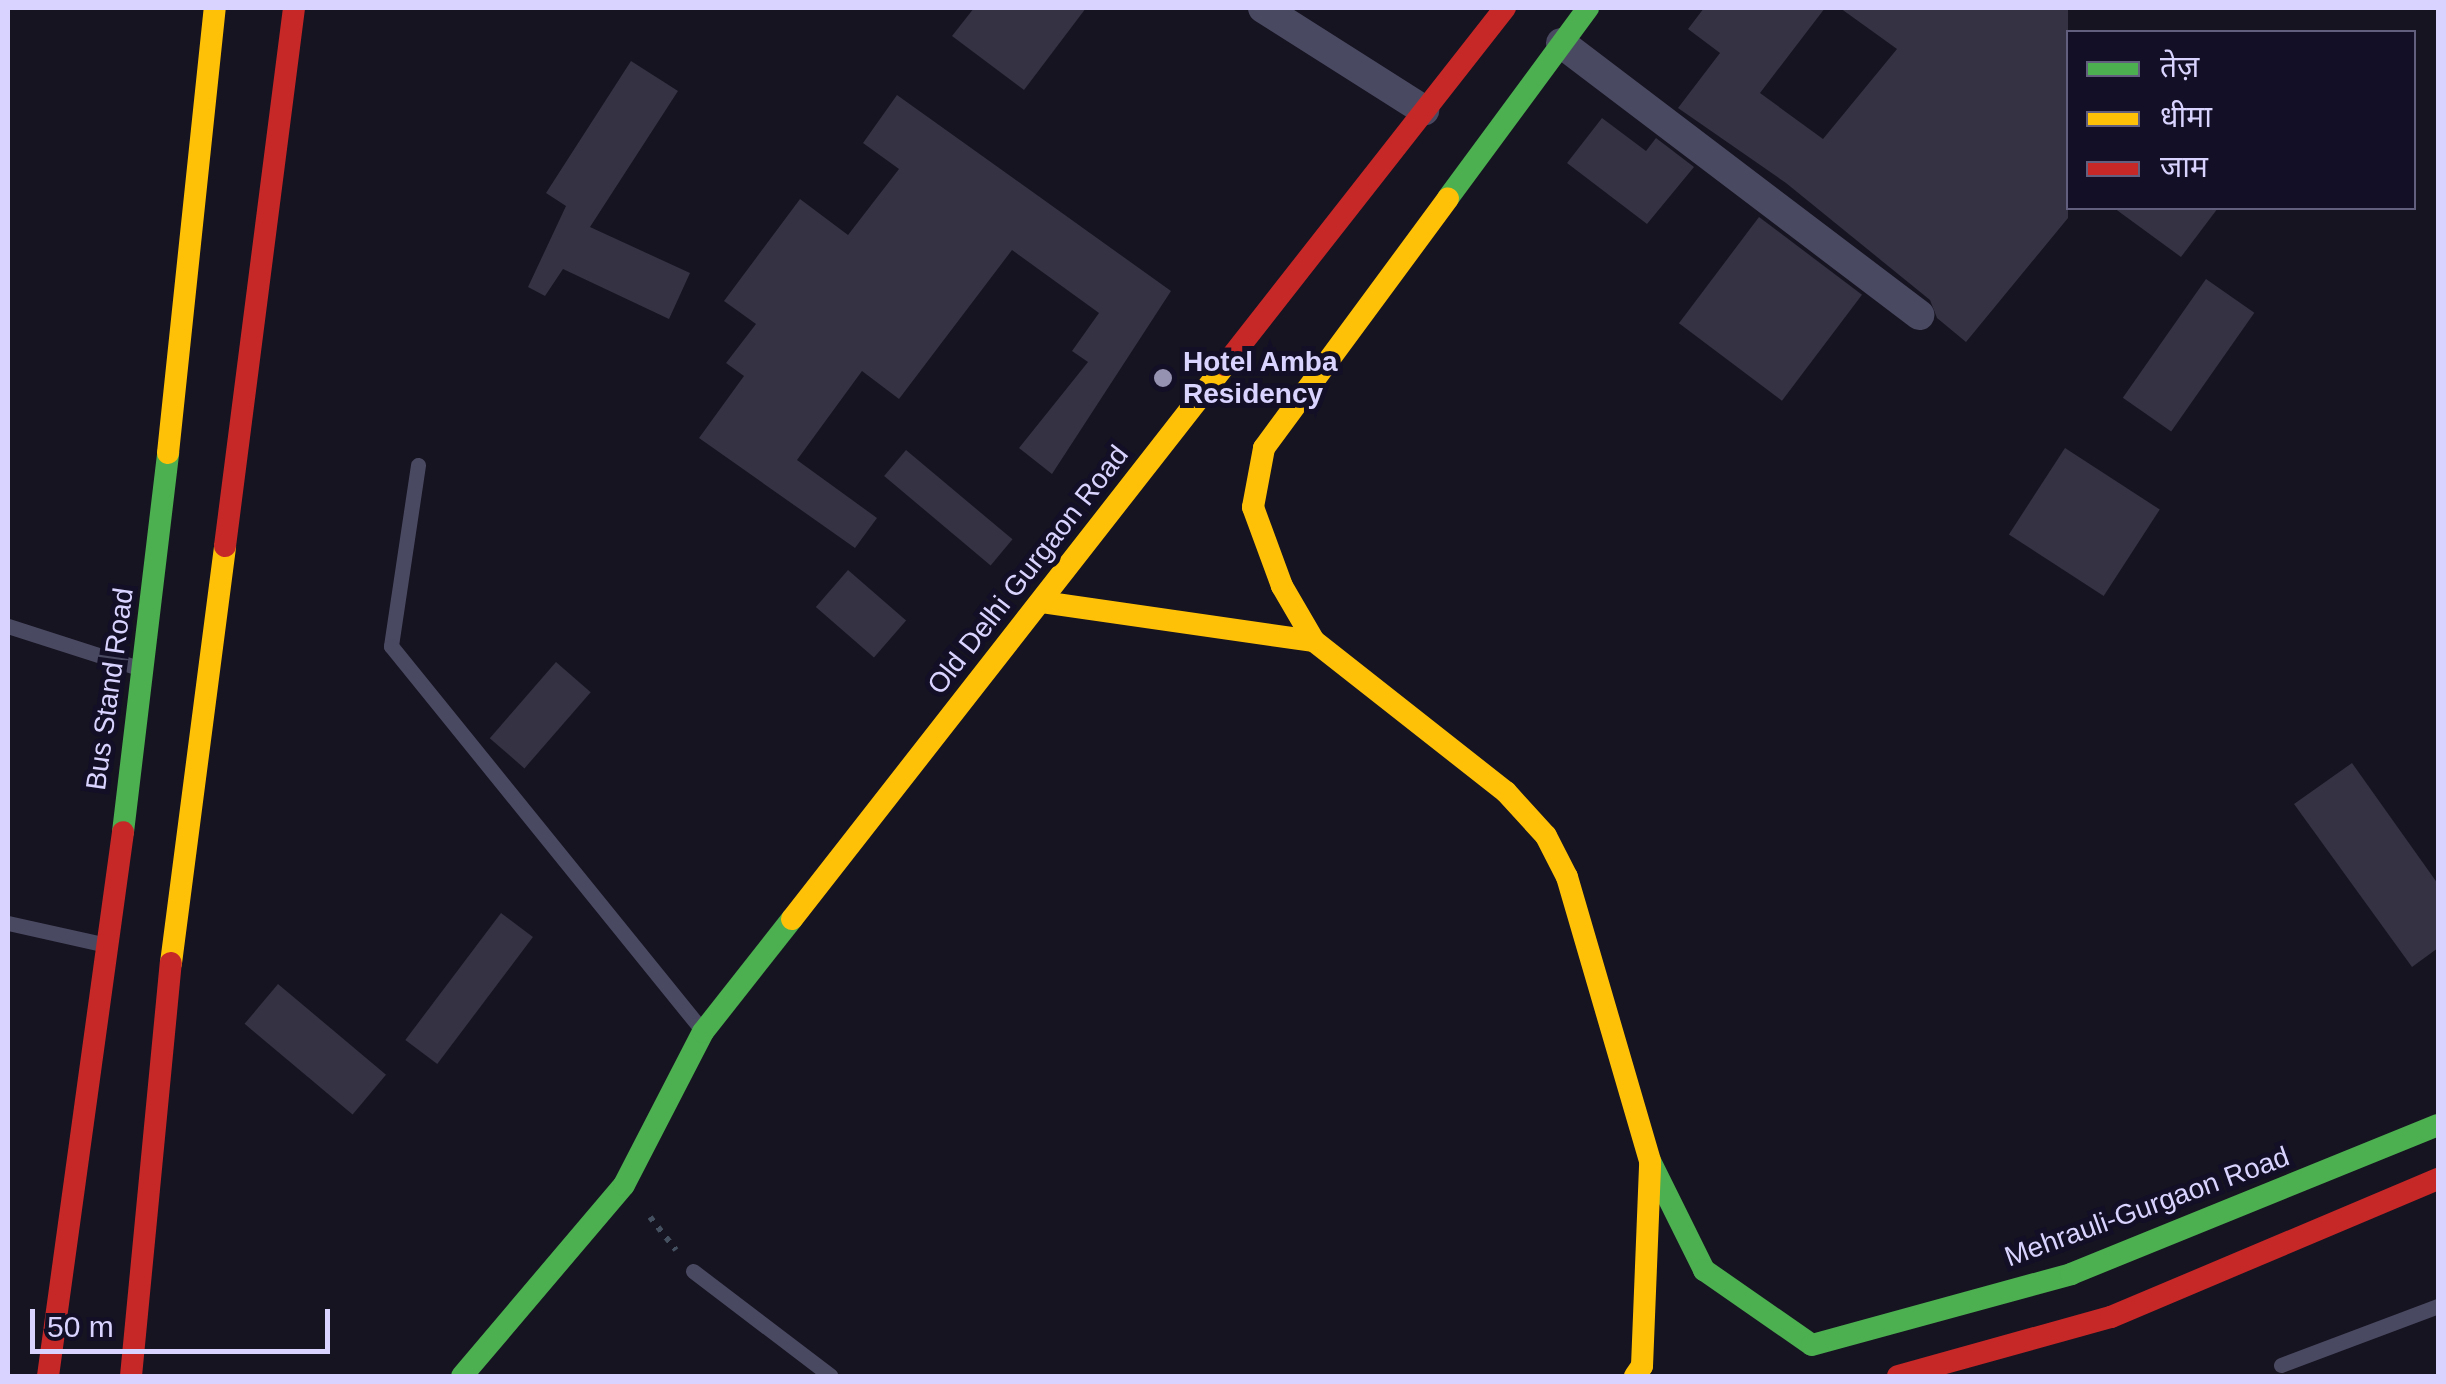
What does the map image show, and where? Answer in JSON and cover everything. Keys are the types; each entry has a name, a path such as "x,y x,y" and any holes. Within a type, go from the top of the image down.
{"main road":[{"name":"Bus Stand Road","path":"48,1376 102,944 146,670 215,8"},
{"path":"131,1376 161,1038 294,8"},
{"name":"Old Delhi Gurgaon Road","path":"462,1376 624,1185 704,1032 1505,8"},
{"path":"1588,8 1264,448 1253,507 1282,586 1314,641 1506,792 1546,836 1567,877 1650,1161 1642,1366 1634,1376"},
{"path":"1042,602 1314,641"},
{"name":"Mehrauli-Gurgaon Road","path":"1650,1161 1704,1270 1812,1345 2071,1274 2438,1125"},
{"path":"1898,1376 2111,1317 2438,1179"}],"street":[{"path":"1263,8 1424,110"},
{"path":"1561,43 1918,316"}],"lane":[{"path":"418,466 390,646 704,1032"},
{"path":"8,626 146,670"},
{"path":"8,923 102,944"},
{"path":"693,1271 832,1376"},
{"path":"2281,1365 2438,1306"}],"path":[{"path":"624,1185 693,1271"}],"building":[{"path":"974,8 1086,8 1024,90 952,36"},
{"path":"1704,8 1825,8 1760,93 1823,139 1897,49 1840,8 2068,8 2068,218 1966,342 1937,318 1930,300 1786,183 1678,108 1720,53 1688,29"},
{"path":"631,61 678,91 590,227 690,273 669,319 563,269 545,296 528,287 566,206 546,193"},
{"path":"897,95 1171,291 1052,474 1019,448 1088,362 1072,351 1099,313 1012,250 899,399 862,371 797,460 877,518 855,548 699,438 744,376 726,363 756,324 724,301 800,199 848,235 899,169 863,143"},
{"path":"1602,118 1646,151 1656,138 1694,167 1647,224 1567,163"},
{"path":"2117,210 2216,210 2181,257"},
{"path":"1759,217 1862,295 1782,401 1679,323"},
{"path":"2206,279 2254,313 2171,432 2123,398"},
{"path":"2065,448 2160,510 2104,596 2009,534"},
{"path":"906,450 1012,539 991,565 884,476"},
{"path":"848,570 906,621 874,657 816,607"},
{"path":"556,662 591,692 524,768 490,738"},
{"path":"2352,763 2438,884 2438,948 2412,967 2294,804"},
{"path":"501,913 533,937 437,1064 405,1040"},
{"path":"278,984 386,1075 353,1114 245,1024"}],"traffic: fast":[{"path":"1448,198 1588,8"},
{"path":"123,832 168,453"},
{"path":"462,1376 624,1185 703,1032 792,919"},
{"path":"1650,1161 1704,1270 1812,1345 2071,1274 2438,1125"}],"traffic: slow":[{"path":"168,453 215,8"},
{"path":"1314,641 1282,586 1253,507 1264,448 1448,198"},
{"path":"792,919 1225,365"},
{"path":"171,963 225,546"},
{"path":"1042,602 1314,641 1506,792 1546,836 1567,877 1650,1161"},
{"path":"1635,1376 1642,1366 1650,1164"}],"traffic: jam":[{"path":"225,546 294,8"},
{"path":"1225,365 1505,8"},
{"path":"48,1376 123,832"},
{"path":"131,1376 171,963"},
{"path":"1898,1376 2111,1317 2438,1179"}],"place":[{"name":"Hotel Amba Residency","path":"1163,378"}]}
